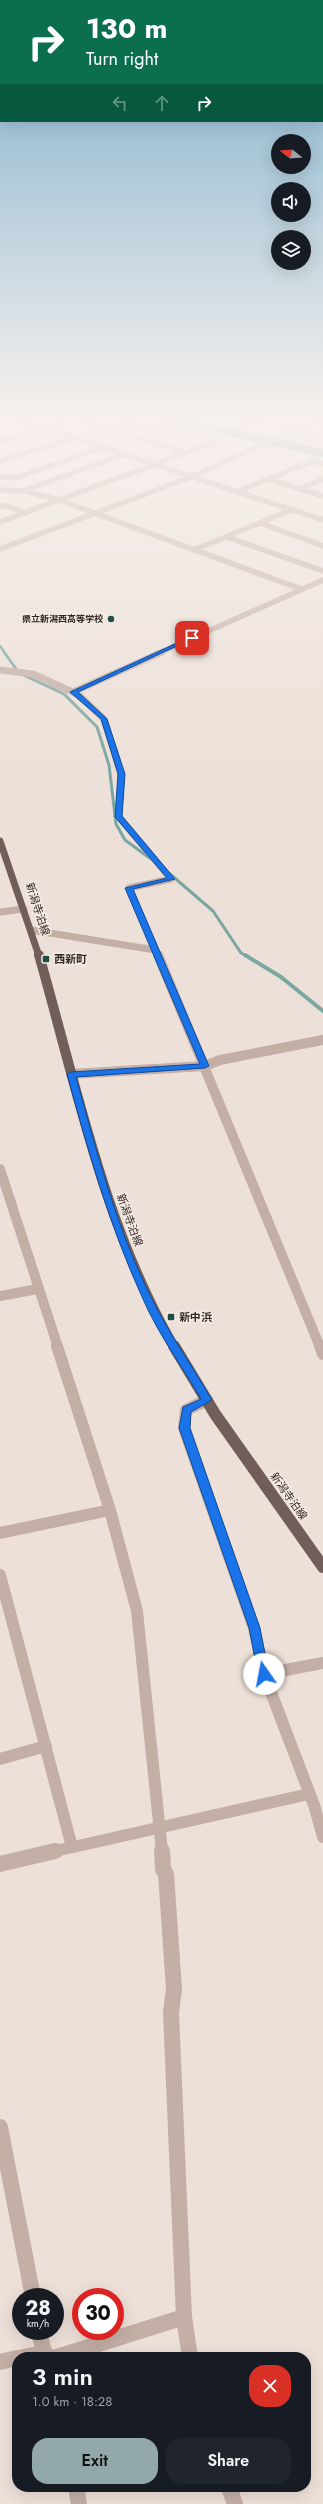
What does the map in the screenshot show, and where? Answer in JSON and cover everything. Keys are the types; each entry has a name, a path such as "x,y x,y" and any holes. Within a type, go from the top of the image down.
{"main road":[{"name":"新潟寺泊線","path":"0,840 31,930 94,1158 126,1248 148,1301 207,1400 323,1567"}],"street":[{"path":"0,549 37,535"},
{"path":"153,535 301,589"},
{"path":"194,550 232,535"},
{"path":"292,535 323,546"},
{"path":"227,537 323,571"},
{"path":"73,692 323,580"},
{"path":"0,670 33,674 73,692 104,719 121,774 119,817 171,879 129,888 205,1066 323,1354"},
{"path":"0,912 24,909"},
{"path":"31,930 155,950"},
{"path":"71,1074 205,1066 220,1060 255,1052 323,1040"},
{"path":"0,1169 110,1510 137,1611 161,1827 174,1989 171,2013 184,2317 189,2352"},
{"path":"0,1296 38,1290"},
{"path":"207,1400 186,1410 184,1428 254,1628 264,1674 309,1794 323,1837"},
{"path":"0,1533 110,1510"},
{"path":"0,1574 72,1847"},
{"path":"264,1674 323,1663"},
{"path":"0,1759 46,1746"},
{"path":"0,1864 309,1794"},
{"path":"0,2127 31,2288"},
{"path":"64,2352 184,2317"},
{"path":"43,2340 48,2352"},
{"path":"0,2362 12,2359"},
{"path":"77,2492 79,2504"},
{"path":"231,2492 235,2504"}],"waterway":[{"path":"0,646 5,653"},
{"path":"4,652 19,673 64,694 97,727 109,765 116,824 125,840 151,859"},
{"path":"170,874 213,911 241,953 245,955"},
{"path":"245,955 281,977 323,1011"}],"place":[{"name":"県立新潟西高等学校","path":"111,619"},
{"name":"西新町","path":"46,959"},
{"name":"新中浜","path":"171,1317"}],"route":[{"path":"192,638 73,692 104,719 121,774 121,806 119,817 171,879 129,888 205,1066 71,1074 94,1158 126,1248 148,1301 207,1400 195,1404 186,1410 184,1428 254,1628 264,1674"}]}
